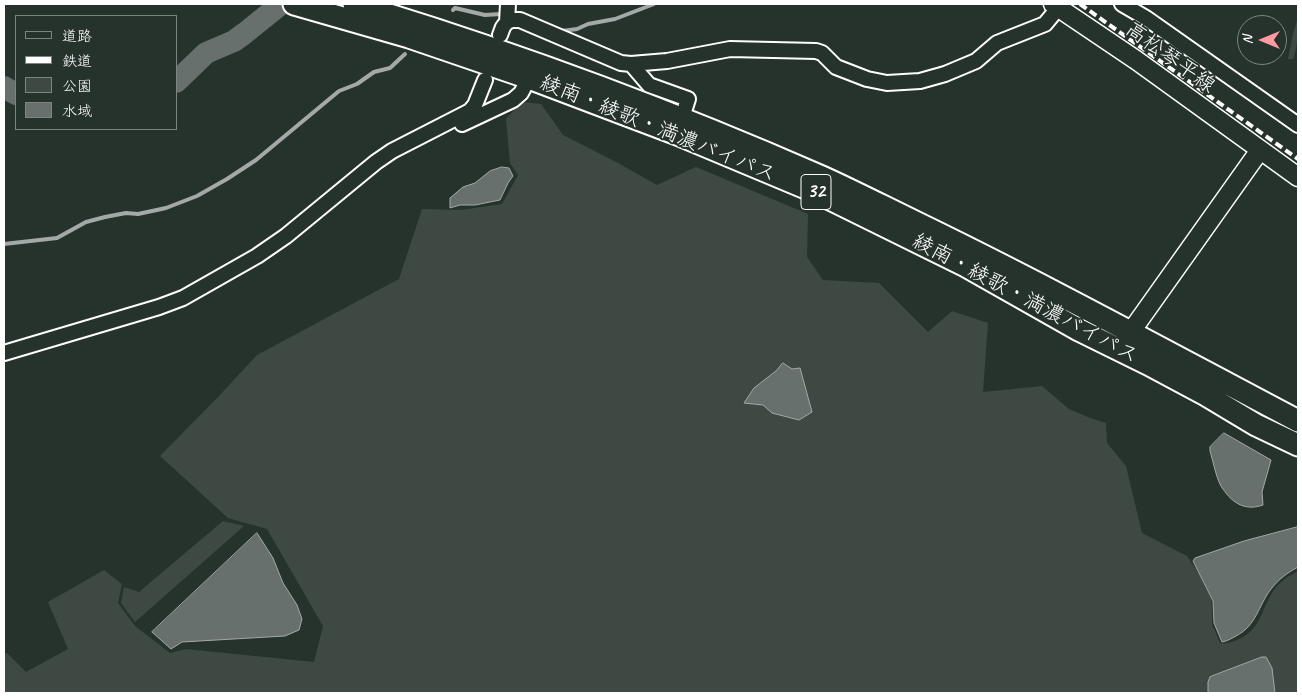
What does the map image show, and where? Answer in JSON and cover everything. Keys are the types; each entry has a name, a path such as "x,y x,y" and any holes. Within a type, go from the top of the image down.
{"highway":[{"name":"綾南・綾歌・満濃バイパス","path":"354,4 534,62 682,118 824,178 977,252 1125,341 1206,395 1256,425 1298,445"},
{"name":"綾南・綾歌・満濃バイパス","path":"299,5 409,37 529,78 677,134 818,193 966,266 1079,330 1125,341 1298,421"}],"main road":[{"name":"高松琴平線","path":"1056,6 1136,60 1298,177"},
{"path":"1125,341 1260,150"}],"street":[{"path":"1122,4 1146,18 1298,125"},
{"path":"506,18 520,20 621,63 667,61 730,49 816,51 822,53 836,67 886,83 920,82 946,74 976,61 997,43 1045,24 1056,6"},
{"path":"631,64 649,85 688,100 682,118"},
{"path":"444,125 450,130 513,100 521,93 529,78"},
{"path":"4,353 159,308 183,298 257,256 286,236 392,151 470,111 475,105 485,80"}],"green space":[{"path":"1298,17 1296,49 1293,59 1288,59 1293,34"},
{"path":"522,102 541,104 563,135 657,185 696,167 808,214 807,257 823,280 879,283 928,332 952,311 988,323 983,392 1042,386 1069,409 1106,423 1107,443 1126,466 1142,533 1187,556 1199,574 1211,599 1212,624 1220,643 1234,641 1251,631 1256,625 1274,589 1298,571 1298,693 1275,693 1272,668 1266,657 1262,657 1210,677 1208,693 4,693 4,654 7,653 26,672 68,649 48,602 104,570 122,584 118,603 135,626 170,653 186,649 314,662 323,626 267,529 228,518 160,456 257,355 399,279 422,209 461,210 502,204 518,175 510,163 506,119"},
{"path":"223,521 244,526 135,622 121,603 124,587 139,592"}],"water":[{"path":"502,167 509,168 513,176 500,200 450,208 450,198 463,187 475,183 490,171"},
{"path":"783,363 792,369 800,368 812,412 799,420 772,413 763,405 744,403 754,388"},
{"path":"1224,433 1271,460 1262,492 1263,505 1246,507 1240,505 1231,499 1221,486 1215,471 1210,447"},
{"path":"1298,527 1298,567 1283,576 1271,589 1253,621 1243,632 1222,642 1214,623 1213,601 1193,561 1195,558 1244,541"},
{"path":"257,533 273,558 283,583 297,605 302,619 299,630 285,636 182,642 171,649 152,632"},
{"path":"1266,657 1272,668 1275,693 1208,693 1210,677"}],"waterway":[{"path":"178,80 206,53 234,41 281,4"},
{"path":"559,30 577,29 588,24 615,19 654,4"},
{"path":"453,10 455,8 485,15 520,14"},
{"path":"4,244 57,238 86,222 126,213 138,214 166,208 197,196 256,160 339,91 357,84 374,72 390,68 405,54"},
{"path":"4,87 15,93"},
{"path":"4,97 15,101"}],"railway":[{"path":"1080,4 1298,159"}]}
